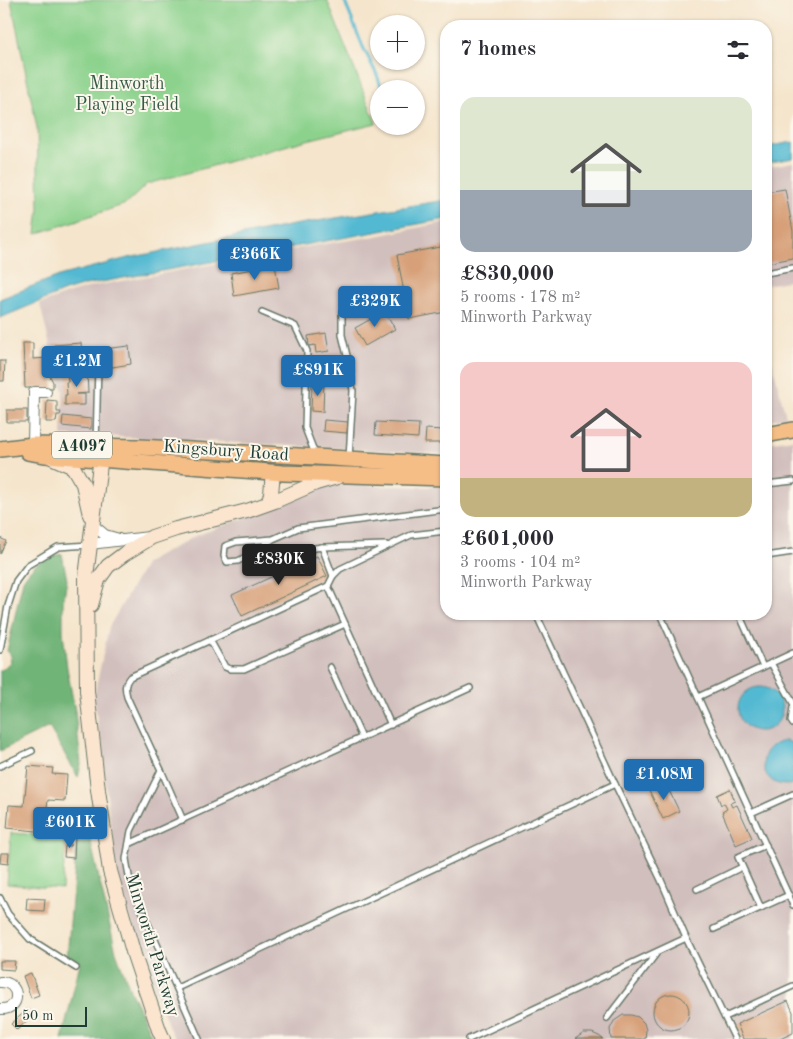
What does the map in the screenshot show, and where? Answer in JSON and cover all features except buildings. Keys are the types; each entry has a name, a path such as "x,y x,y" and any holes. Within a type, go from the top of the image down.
{"main road":[{"path":"772,434 793,430"},
{"name":"Kingsbury Road","path":"2,449 33,445 99,450 296,474 440,477"},
{"name":"Kingsbury Road","path":"2,449 46,455 99,450 160,448 440,465"},
{"path":"160,448 189,458 260,462 267,465 273,472"},
{"path":"296,474 316,457 318,466 426,472 440,476"}],"street":[{"path":"33,445 34,392 46,392"},
{"name":"Minworth Parkway","path":"99,450 86,577 86,692 110,871 137,964 163,1039"},
{"name":"Minworth Parkway","path":"46,455 73,467 83,484 92,524"},
{"path":"268,503 271,494 273,472"},
{"name":"Minworth Parkway","path":"86,623 98,580 108,566 152,537 247,511 316,483 341,476"},
{"path":"92,524 105,535 123,540"},
{"path":"90,544 152,537"},
{"path":"0,982 10,984 16,993 14,1004 6,1010 0,1009"}],"lane":[{"path":"772,272 793,268"},
{"path":"349,459 353,391 342,335 342,312 358,304 375,300"},
{"path":"262,312 296,326 307,351 304,428 316,457"},
{"path":"94,354 98,364 99,450"},
{"path":"772,483 793,481"},
{"path":"273,539 236,542 225,546 224,556 227,562 238,561 273,539 298,528 440,510"},
{"path":"183,820 127,697 126,681 130,677 328,586 333,576 340,569 411,535 440,533"},
{"path":"0,650 8,606 16,581 28,565 58,547 90,544"},
{"path":"288,559 322,547 390,545"},
{"path":"322,547 333,576"},
{"path":"772,555 793,552"},
{"path":"328,586 391,725"},
{"path":"539,620 661,880 686,938 735,1039"},
{"path":"664,620 793,905"},
{"path":"742,620 763,667"},
{"path":"210,640 225,667 230,670 244,669 345,624"},
{"path":"698,697 793,653"},
{"path":"772,663 793,703"},
{"path":"330,667 362,738"},
{"path":"130,844 470,688"},
{"path":"793,707 791,721 793,724"},
{"path":"0,766 32,751"},
{"path":"161,770 131,831 126,859 136,899 199,1039"},
{"path":"177,988 615,784"},
{"path":"751,813 793,794"},
{"path":"761,908 738,857 766,845"},
{"path":"696,889 742,867"},
{"path":"714,929 789,895"},
{"path":"0,898 8,914 30,938 76,968"},
{"path":"469,1039 686,938"},
{"path":"607,1018 658,951"},
{"path":"725,1017 793,986"}],"shaded area":[{"path":"793,162 793,280 772,284 772,166"},
{"path":"440,223 440,454 166,439 62,436 63,391 40,304 95,286 317,245 371,237"},
{"path":"772,362 786,417 772,420"},
{"path":"793,439 793,1039 175,1039 141,953 117,871 94,696 109,627 146,563 195,536 255,514 319,484 440,486 440,620 772,620 772,442"}],"green space":[{"name":"Minworth Playing Field","path":"11,0 327,0 370,108 370,124 147,184 126,204 36,234 39,209 37,128"},
{"path":"62,554 67,580 63,602 63,632 81,764 78,777 49,727 0,751 0,670 10,662 11,655 7,651 23,580 39,562"},
{"path":"79,819 86,822 116,952 131,992 153,1039 62,1039 80,963 67,958"},
{"path":"11,833 66,837 62,889 7,884"}],"water":[{"path":"793,142 793,158 772,162 772,146"},
{"path":"440,201 440,220 85,285 65,291 0,318 0,299 62,275 128,258 293,225"},
{"path":"756,687 764,687 776,693 782,709 776,725 764,731 756,731 744,725 738,713 738,705 744,693"},
{"path":"785,741 793,743 793,784 782,785 773,781 767,775 764,759 767,751 774,745"}],"waterway":[{"path":"344,0 379,80"}]}
